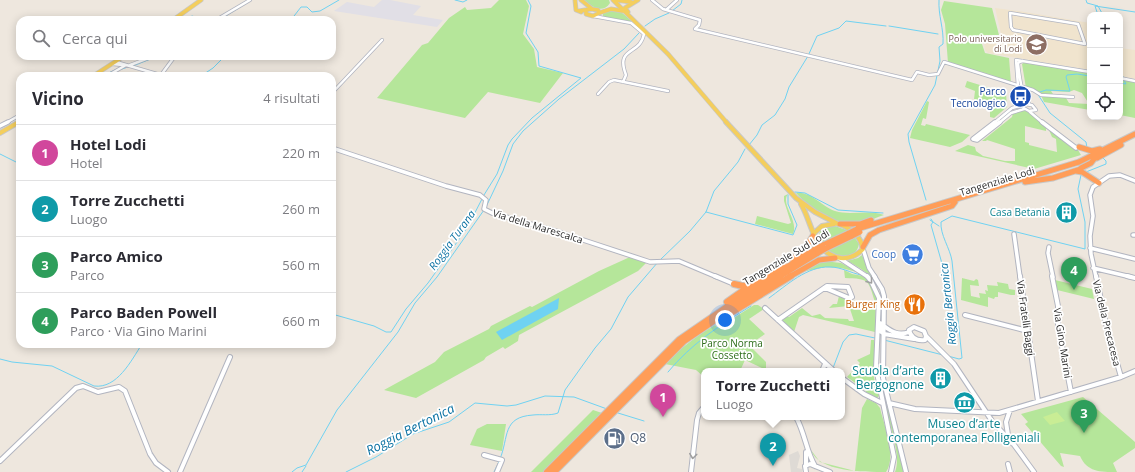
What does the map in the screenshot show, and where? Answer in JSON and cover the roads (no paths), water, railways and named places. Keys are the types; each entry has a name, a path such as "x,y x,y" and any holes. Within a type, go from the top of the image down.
{"highway":[{"name":"Tangenziale Sud Lodi","path":"616,406 672,346 710,318 825,246 884,220 1070,165 1089,158 1135,134"},
{"name":"Tangenziale Lodi","path":"859,231 1025,182 1094,159 1135,138"},
{"path":"1078,147 1096,151 1106,146 1113,145"},
{"path":"1070,165 1084,155 1078,147"},
{"path":"1025,182 1051,178 1079,171 1091,163 1094,159"},
{"path":"1079,171 1100,182"},
{"path":"839,224 860,224 924,204 947,201"},
{"path":"863,248 870,235 875,232 952,206 955,202"},
{"path":"710,318 751,284 797,256 809,243 813,235"},
{"name":"Tangenziale Sud Lodi","path":"547,472 684,341 817,251"},
{"path":"718,318 740,308 807,266 819,260 837,258"},
{"path":"734,284 746,286 751,284"},
{"path":"734,284 738,294"},
{"name":"Tangenziale Sud Lodi","path":"554,472 608,414"}],"main road":[{"path":"179,16 201,0"},
{"path":"575,0 576,10 579,11 610,6 613,0"},
{"path":"581,0 593,16 608,9 617,9 632,18"},
{"path":"613,0 632,2"},
{"path":"613,0 668,54 744,142 796,198 807,214 813,235 820,248 837,258 853,257 863,248 857,235 815,212 796,198"},
{"path":"632,18 625,8 627,4 638,0"},
{"path":"595,9 599,13"},
{"path":"99,72 119,60"},
{"path":"0,133 16,123"},
{"path":"813,235 816,229 824,224 839,224"}],"street":[{"path":"223,16 250,0"},
{"path":"652,0 666,10 700,20 699,25 695,29 912,80 917,72 929,75 937,74 944,62 1036,92 1073,97"},
{"path":"666,10 677,0"},
{"path":"599,13 601,18"},
{"path":"1010,13 1078,24 1085,44 1013,30 1011,27 1010,13"},
{"path":"593,16 630,23 644,34 643,40 622,61 622,66 626,75 623,82"},
{"path":"336,89 368,53 382,42 382,40"},
{"path":"114,72 126,65 142,60"},
{"path":"165,72 172,60"},
{"path":"1024,109 1018,64 1020,61 1087,72"},
{"path":"116,62 149,72"},
{"path":"112,64 126,65"},
{"path":"1123,78 1135,81"},
{"path":"598,94 611,81 668,91"},
{"path":"1020,86 1026,100 1030,105 1035,107 1039,115 1078,147"},
{"path":"1030,105 1012,108 973,139 977,140 1012,112 1024,109 1035,115 1078,147"},
{"path":"1028,111 1033,112 1036,110"},
{"path":"0,126 16,117"},
{"name":"Via della Marescalca","path":"336,149 480,196 486,200 484,210 658,263 671,259 680,261 734,284"},
{"path":"1100,182 1109,176 1116,175 1124,176 1135,181"},
{"name":"Via della Precacesa","path":"1100,182 1092,189 1090,195 1093,216 1090,248 1106,324 1121,377"},
{"name":"Via Fratelli Baggi","path":"1014,234 1038,401"},
{"name":"Via Gino Marini","path":"1049,247 1048,253 1058,306 1058,325 1071,392"},
{"path":"863,248 869,268 884,296 883,372 906,472"},
{"path":"1090,248 1135,259"},
{"path":"837,258 860,271 871,281 877,292 880,331 883,338"},
{"path":"1094,268 1135,278"},
{"path":"778,320 825,288 829,286 848,287 852,297 848,298 825,288"},
{"path":"879,304 876,368 894,456 891,472"},
{"path":"765,308 830,368"},
{"path":"965,315 1028,331"},
{"path":"884,326 898,334 904,334 909,332 912,328 917,327 924,331 926,336 944,353 962,375 990,419 1013,444 1034,472"},
{"path":"909,332 914,339"},
{"path":"922,341 926,336"},
{"path":"883,338 914,339 938,347"},
{"path":"180,472 230,357"},
{"path":"823,368 825,364"},
{"path":"889,403 915,409 994,412 1011,409 1071,392 1121,377 1135,371"},
{"path":"845,380 864,394 882,403"},
{"path":"0,461 76,388 83,386 98,392 119,387 125,391 150,454 156,462 168,472"},
{"path":"980,402 986,409 994,412 1006,423"},
{"path":"1011,409 1007,413 1005,431 1013,444"},
{"path":"691,472 699,413 701,411"},
{"path":"990,419 990,415 994,412"},
{"path":"799,422 809,457 816,468"},
{"path":"996,425 1002,427 1006,423"},
{"path":"806,445 806,472"},
{"path":"484,455 501,459 497,472"},
{"path":"806,465 810,464 816,468 830,472"},
{"path":"1008,464 1010,472"}],"water":[{"path":"559,298 558,309 502,340 496,332"}],"waterway":[{"path":"294,16 301,7 307,7 312,12 320,11 339,0"},
{"path":"455,0 463,2 467,0"},
{"name":"Roggia Turana","path":"484,195 497,174 508,145 512,139 532,118 581,78 539,66 538,52 526,33 531,6 528,0"},
{"name":"Roggia Turana","path":"672,11 681,4 682,0"},
{"path":"926,200 908,134 935,85 940,61 939,47 943,44 939,0"},
{"path":"1086,0 1087,3 1098,6"},
{"path":"226,16 242,6"},
{"name":"Roggia Bertonica","path":"1097,12 1095,6 1098,6"},
{"name":"Roggia Bertonica","path":"1098,6 1135,12"},
{"name":"Roggia Bertonica","path":"1098,6 1101,12"},
{"name":"Roggia Turana","path":"645,26 655,19 669,13"},
{"path":"749,145 757,135 762,125 775,115 785,99 789,87 808,56 817,36 839,28 846,21 886,26"},
{"path":"889,26 938,34"},
{"name":"Roggia Turana","path":"486,207 503,171 513,144 523,131 559,99 624,49 639,33"},
{"path":"133,66 148,60"},
{"path":"207,72 221,60"},
{"path":"122,69 128,67"},
{"path":"111,72 115,70"},
{"name":"Roggia Bertonica","path":"1087,76 1077,74 1067,75 1066,77 1070,91 1046,90 1037,93 1050,113 1086,142 1087,148"},
{"name":"Roggia Bertonica","path":"1123,84 1126,84 1124,80"},
{"path":"706,212 714,191 738,162 745,149"},
{"path":"0,154 16,162"},
{"name":"Roggia Bertonica","path":"1086,172 1106,164 1106,161 1103,158"},
{"name":"Roggia Bertonica","path":"948,356 959,359 962,358 952,261 942,232 941,222 952,216 1085,249 1085,222 1078,189 1081,175"},
{"path":"795,192 805,193 838,210 883,213"},
{"path":"706,212 793,235 797,225 788,204 788,195"},
{"name":"Roggia Turana","path":"336,315 374,326 386,332 391,332 406,309 428,283 467,228 482,199"},
{"name":"Roggia Turana","path":"292,472 297,468 306,465 337,410 398,332 415,303 437,277 484,210"},
{"path":"660,260 690,231 706,212"},
{"path":"933,222 939,226"},
{"path":"933,222 931,225 945,274 945,284"},
{"path":"563,397 565,390 595,348 611,329 628,297 658,262"},
{"path":"769,298 790,282 813,270 830,267 861,275"},
{"path":"668,372 686,353 706,336 751,306"},
{"name":"Roggia Bertonica","path":"833,368 843,342 849,335 856,334 875,338"},
{"name":"Roggia Bertonica","path":"884,340 943,355"},
{"path":"0,359 12,362 52,366 94,386 102,386 116,379 128,366 139,348"},
{"name":"Roggia Bertonica","path":"346,472 376,457 413,434 449,422 475,403 507,406 516,405 545,396 563,397"},
{"path":"500,459 511,424 523,417 558,413 563,397"},
{"name":"Roggia Bertonica","path":"563,397 574,397 607,409"},
{"name":"Roggia Bertonica","path":"618,413 644,421"},
{"path":"494,472 499,462"},
{"name":"Roggia Turana","path":"302,472 306,466"}],"place":[{"name":"Polo universitario di Lodi","path":"1037,44"},
{"name":"Parco Tecnologico","path":"1021,97"},
{"name":"Casa Betania","path":"1066,212"},
{"name":"Coop","path":"912,254"},
{"name":"Parco Baden Powell","path":"1074,290"},
{"name":"Burger King","path":"915,304"},
{"name":"Scuola d’arte Bergognone","path":"940,378"},
{"name":"Museo d’arte contemporanea Folligeniali","path":"964,403"},
{"name":"Hotel Lodi","path":"663,417"},
{"name":"Parco Amico","path":"1084,433"},
{"name":"Q8","path":"615,438"},
{"name":"Torre Zucchetti","path":"773,466"}],"park label":[{"name":"Parco Norma Cossetto","path":"732,348"}]}
